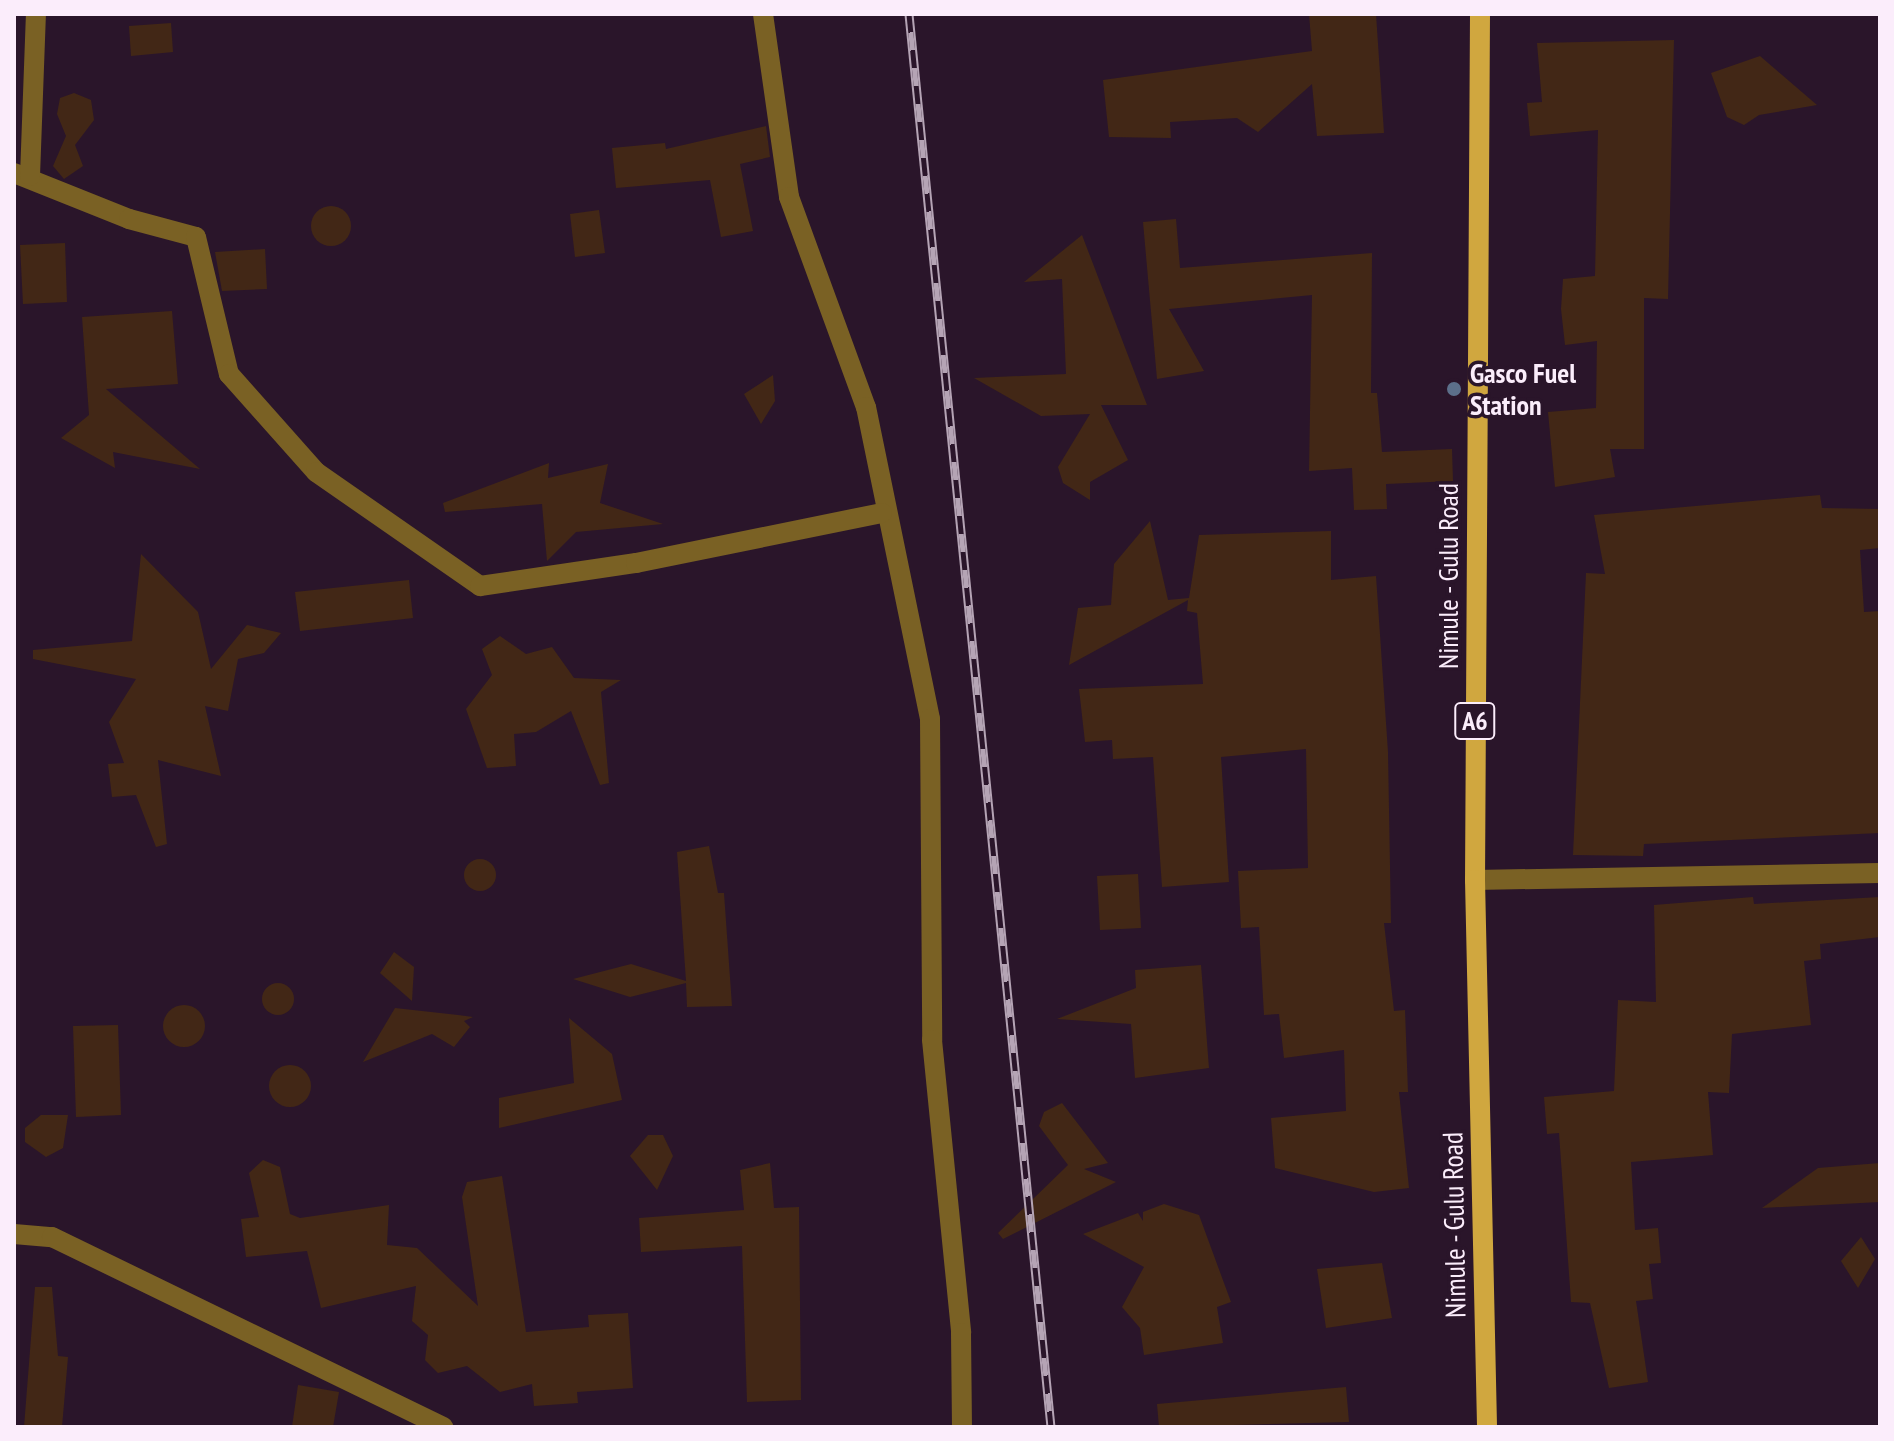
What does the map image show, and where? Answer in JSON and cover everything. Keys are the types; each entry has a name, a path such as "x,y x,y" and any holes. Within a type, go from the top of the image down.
{"main road":[{"name":"Nimule - Gulu Road","path":"1480,14 1475,880 1487,1427"}],"street":[{"path":"36,14 22,174 129,219 196,237 229,374 316,472 480,586 636,563 882,513"},
{"path":"763,14 789,197 866,407 882,513 913,618 930,719 932,1040 961,1333 962,1427"},
{"path":"1475,880 1880,873"},
{"path":"14,1234 52,1237 80,1249 443,1427"}],"building":[{"path":"1309,14 1376,14 1384,133 1317,136 1312,84 1258,132 1237,118 1170,122 1171,138 1109,137 1103,80 1312,51"},
{"path":"171,23 173,52 131,56 129,26"},
{"path":"1674,40 1668,299 1644,298 1644,449 1610,449 1615,477 1555,487 1548,412 1596,408 1597,341 1565,345 1561,309 1563,279 1595,276 1598,130 1530,136 1527,103 1542,102 1537,43"},
{"path":"1760,56 1817,105 1759,115 1744,125 1727,117 1711,73"},
{"path":"74,93 91,100 94,120 75,145 83,166 64,179 53,166 66,136 57,114 60,98"},
{"path":"766,126 770,157 740,164 753,231 721,237 710,180 616,188 612,148 665,143 666,149"},
{"path":"331,206 345,212 351,226 345,240 331,246 317,240 311,226 317,212"},
{"path":"599,210 605,253 575,257 570,214"},
{"path":"1176,219 1180,268 1372,253 1371,393 1377,393 1382,452 1452,449 1453,481 1386,484 1387,509 1354,510 1352,468 1309,471 1312,295 1169,309 1204,371 1157,379 1143,222"},
{"path":"1082,235 1147,405 1101,405 1128,460 1090,482 1090,500 1063,483 1058,467 1090,414 1041,416 974,378 1066,374 1062,279 1024,282"},
{"path":"65,243 67,302 23,304 20,245"},
{"path":"265,249 267,289 222,291 215,252"},
{"path":"172,311 178,384 106,389 200,469 113,452 115,468 61,438 89,415 82,317"},
{"path":"773,375 775,401 761,424 744,394"},
{"path":"549,463 548,478 608,464 600,503 663,524 576,532 547,561 542,504 445,512 443,503"},
{"path":"1820,495 1822,508 1880,509 1880,548 1860,550 1864,612 1880,611 1880,833 1644,844 1643,856 1573,855 1586,573 1605,574 1594,515"},
{"path":"1150,521 1168,600 1189,598 1199,535 1331,531 1331,580 1376,576 1388,752 1391,923 1384,923 1394,1011 1405,1010 1408,1092 1399,1092 1409,1188 1374,1192 1275,1168 1271,1118 1346,1111 1344,1050 1284,1058 1279,1014 1264,1015 1259,927 1241,928 1238,871 1308,868 1306,749 1221,757 1229,882 1162,887 1153,757 1113,759 1112,740 1085,742 1079,689 1203,684 1197,613 1187,611 1188,600 1069,665 1078,608 1111,605 1114,564"},
{"path":"141,554 198,612 211,669 247,625 281,633 264,653 238,659 228,711 205,706 221,776 158,760 167,844 156,847 136,795 112,797 108,764 124,763 109,722 136,679 33,659 33,650 132,641"},
{"path":"409,580 413,618 300,631 295,592"},
{"path":"500,636 526,654 552,647 574,678 621,680 601,692 609,783 600,785 571,711 536,732 514,734 516,766 487,768 466,709 492,675 482,649"},
{"path":"709,846 718,893 724,893 732,1006 687,1007 686,983 630,997 573,979 631,964 686,981 677,852"},
{"path":"480,859 491,864 496,875 491,886 480,891 469,886 464,875 469,864"},
{"path":"1138,874 1141,928 1100,930 1097,876"},
{"path":"1753,897 1754,904 1880,897 1880,937 1820,944 1821,959 1804,961 1811,1025 1732,1034 1729,1093 1708,1092 1713,1155 1631,1162 1635,1230 1658,1228 1661,1263 1649,1264 1653,1299 1636,1301 1648,1382 1609,1388 1590,1303 1571,1302 1559,1133 1547,1134 1544,1097 1614,1091 1618,1000 1656,1002 1654,905"},
{"path":"394,952 414,967 412,1001 380,973"},
{"path":"1201,965 1209,1068 1135,1078 1131,1024 1057,1019 1136,988 1135,970"},
{"path":"278,983 289,988 294,999 289,1010 278,1015 267,1010 262,999 267,988"},
{"path":"184,1005 199,1011 205,1026 199,1041 184,1047 169,1041 163,1026 169,1011"},
{"path":"395,1008 473,1017 464,1021 470,1027 454,1047 432,1034 363,1062"},
{"path":"569,1018 612,1054 622,1100 499,1128 499,1098 574,1083"},
{"path":"118,1025 121,1115 76,1117 73,1026"},
{"path":"290,1065 305,1071 311,1086 305,1101 290,1107 275,1101 269,1086 275,1071"},
{"path":"1062,1103 1108,1163 1084,1169 1116,1182 1003,1239 998,1233 1068,1165 1039,1126 1044,1112"},
{"path":"41,1115 68,1115 63,1148 46,1157 25,1142 25,1128"},
{"path":"648,1135 663,1135 673,1156 657,1190 630,1156"},
{"path":"263,1160 280,1167 290,1214 300,1218 389,1205 387,1245 417,1248 478,1306 462,1197 467,1182 502,1176 526,1332 589,1327 588,1315 628,1313 633,1388 577,1392 578,1403 534,1406 532,1384 500,1392 467,1366 438,1373 425,1360 428,1335 412,1321 416,1286 321,1308 307,1251 246,1257 241,1219 259,1217 249,1173"},
{"path":"770,1163 774,1208 799,1207 801,1400 747,1402 742,1246 641,1252 639,1218 744,1210 740,1170"},
{"path":"1880,1163 1880,1202 1762,1208 1818,1168"},
{"path":"1164,1204 1199,1215 1231,1302 1217,1307 1223,1343 1144,1355 1140,1328 1122,1307 1144,1267 1083,1234 1138,1213 1143,1221 1143,1212"},
{"path":"1861,1237 1875,1259 1858,1288 1841,1261"},
{"path":"1382,1263 1392,1318 1326,1328 1317,1269"},
{"path":"35,1287 52,1287 58,1356 68,1357 62,1427 24,1427"},
{"path":"298,1385 339,1392 333,1427 292,1427"},
{"path":"1346,1387 1349,1422 1159,1427 1157,1404"}],"railway":[{"path":"909,14 1051,1427"}],"place":[{"name":"Gasco Fuel Station","path":"1454,389"}]}
